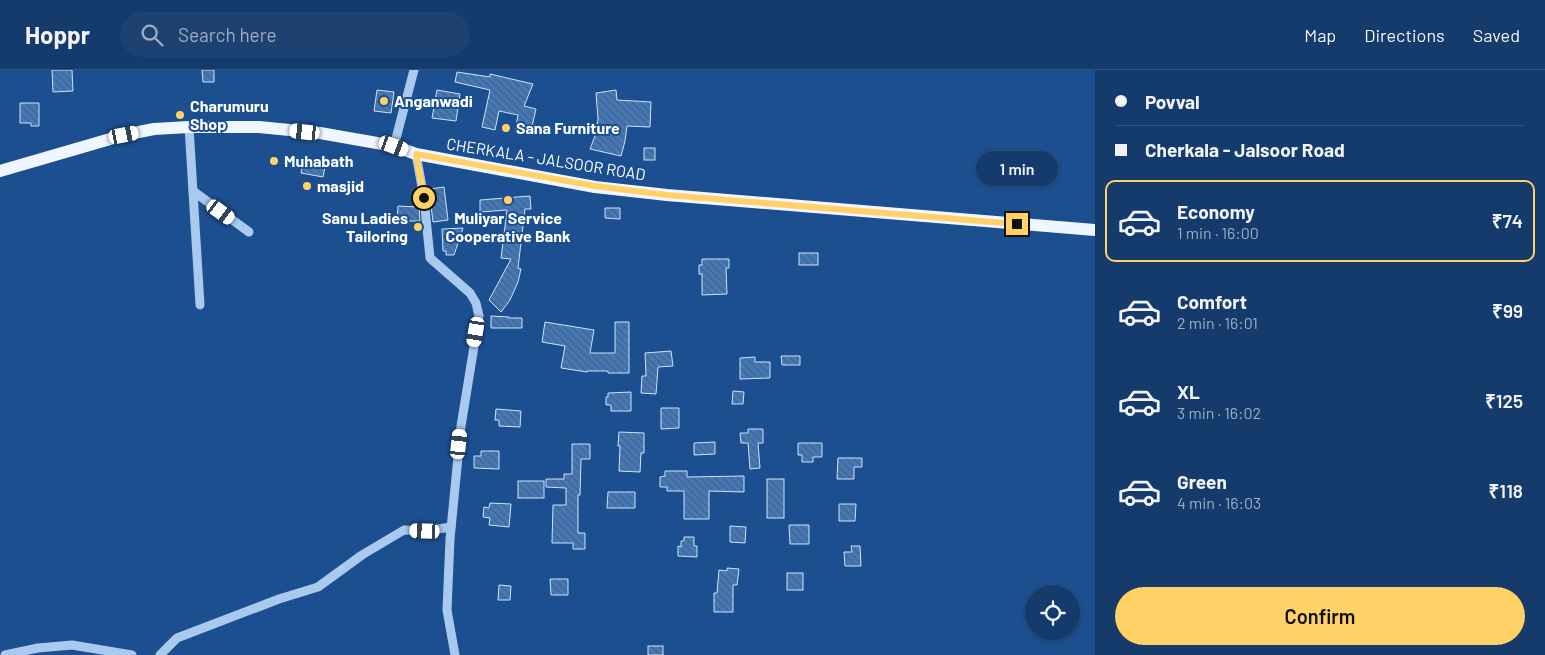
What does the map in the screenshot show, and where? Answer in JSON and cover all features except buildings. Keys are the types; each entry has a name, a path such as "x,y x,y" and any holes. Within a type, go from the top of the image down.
{"main road":[{"name":"CHERKALA - JALSOOR ROAD","path":"0,171 124,135 154,129 260,127 320,133 394,146 416,154 595,186 658,194 1095,230"}],"street":[{"path":"394,146 414,70"},
{"path":"189,127 200,305"},
{"path":"416,154 424,198 430,258 470,293 476,304 479,316 461,426 451,527 447,610 455,655"},
{"path":"193,191 249,232"},
{"path":"160,655 177,638 279,599 318,587 362,555 404,530 425,531 451,527"},
{"path":"6,655 38,648 72,645 132,655"}],"place":[{"name":"Anganwadi","path":"384,101"},
{"name":"Charumuru Shop","path":"180,115"},
{"name":"Sana Furniture","path":"506,128"},
{"name":"Muhabath","path":"274,161"},
{"name":"masjid","path":"307,186"},
{"name":"Muliyar Service Cooperative Bank","path":"508,200"},
{"name":"Sanu Ladies Tailoring","path":"418,227"}],"route":[{"path":"424,198 416,154 595,186 667,195 1017,224"}]}
